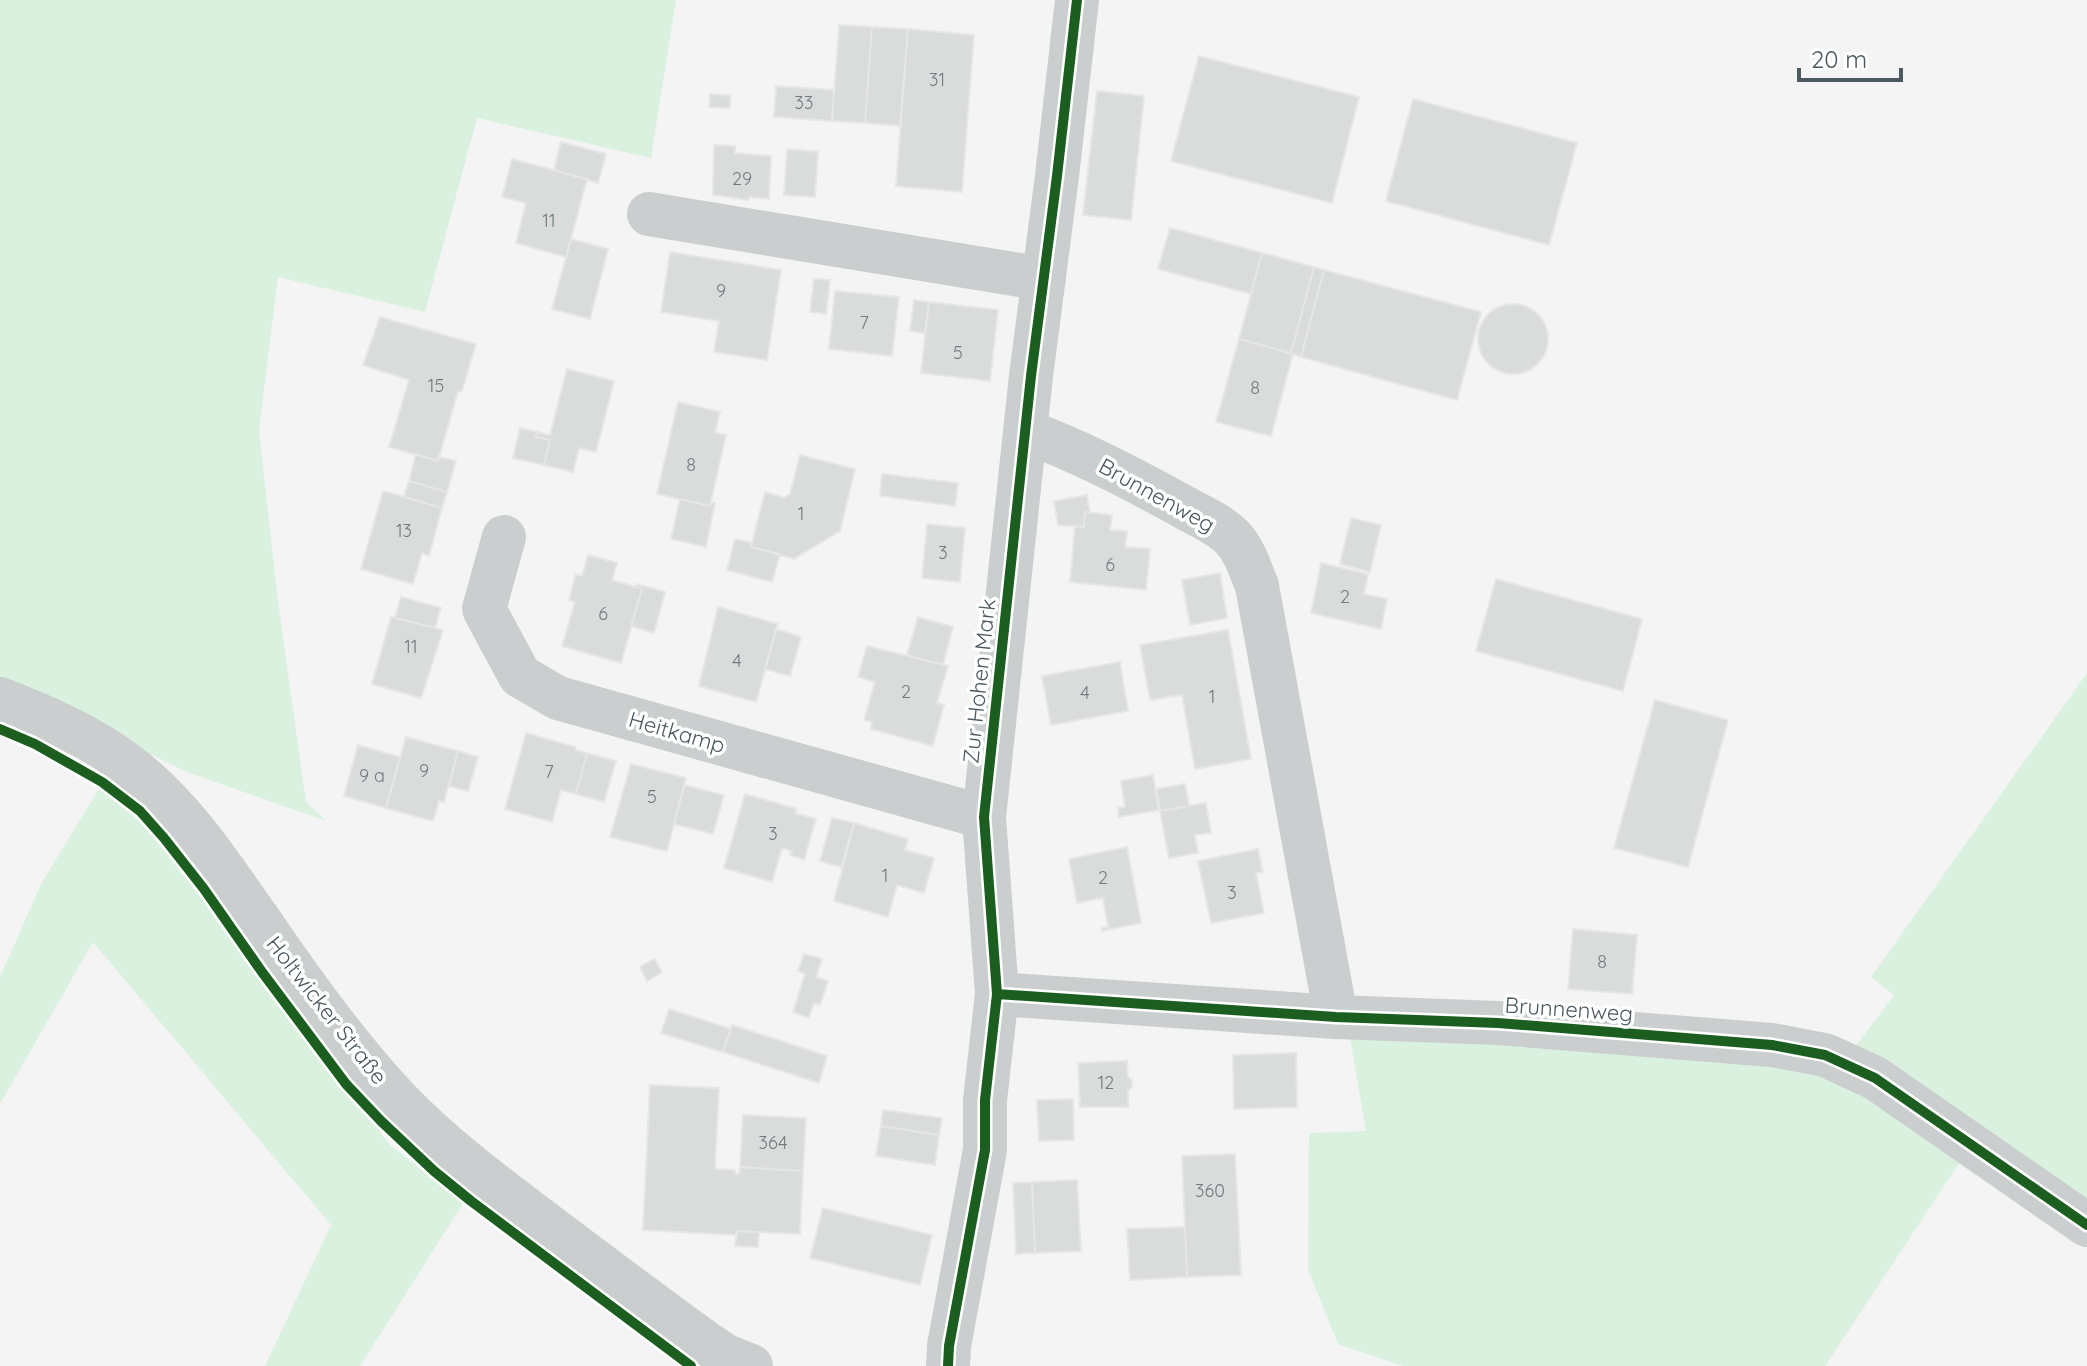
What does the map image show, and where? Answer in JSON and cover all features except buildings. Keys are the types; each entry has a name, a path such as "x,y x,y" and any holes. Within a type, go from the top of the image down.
{"street":[{"name":"Zur Hohen Mark","path":"948,1366 985,1150 985,1100 997,994 984,817 1025,431 1077,0"},
{"path":"649,214 1044,279"},
{"name":"Brunnenweg","path":"1025,431 1066,446 1162,495 1232,537 1244,554 1257,586 1336,1017"},
{"name":"Heitkamp","path":"504,537 484,609 520,676 558,698 984,817"},
{"name":"Holtwicker Straße","path":"0,699 99,745 159,792 226,873 367,1067 451,1151 705,1342 726,1356 751,1366"},
{"name":"Brunnenweg","path":"997,994 1336,1017 1498,1023 1772,1045 1825,1055 1875,1078 2087,1225"}],"green space":[{"path":"0,0 676,0 651,158 477,118 425,312 278,277 259,430 278,601 306,802 326,821 187,772 0,681"},
{"path":"2087,673 2087,1208 1855,1047 1894,995 1871,977"},
{"path":"99,789 128,810 159,840 256,973 391,1146 464,1202 360,1366 265,1366 331,1225 93,942 0,1104 0,977 42,882"},
{"path":"1349,1032 1808,1064 1852,1081 1962,1159 1825,1366 1403,1366 1338,1344 1308,1270 1309,1133 1366,1131"}],"cycle path":[{"path":"948,1366 985,1150 985,1100 997,994 984,817 1031,376 1077,0"},
{"path":"0,729 35,744 102,782 140,811 204,889 346,1084 381,1121 471,1201 691,1366"},
{"path":"997,994 1336,1017 1498,1023 1772,1045 1825,1055 1875,1078 2087,1225"}]}
